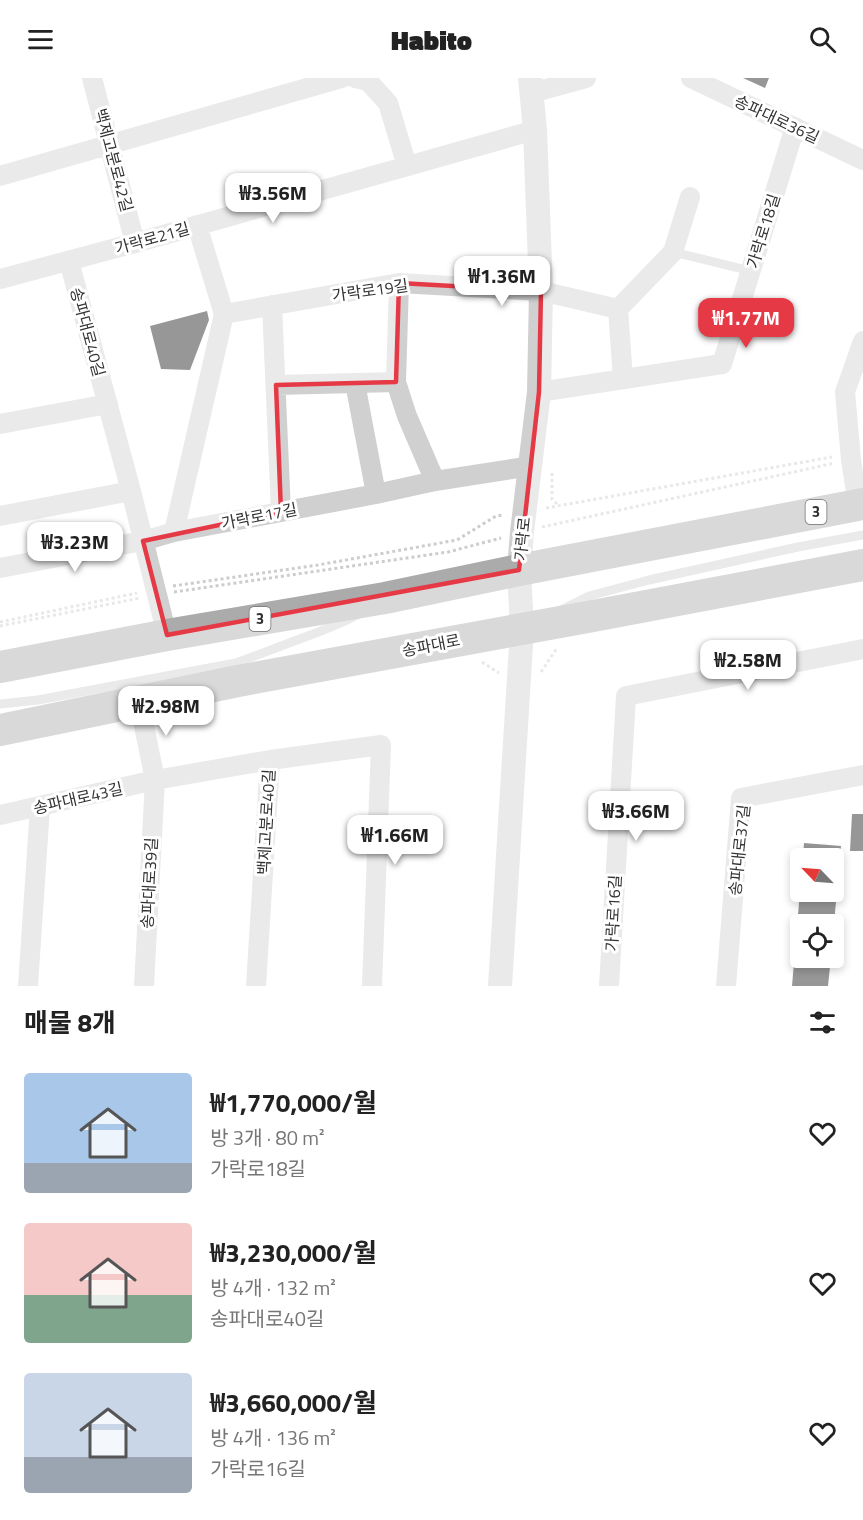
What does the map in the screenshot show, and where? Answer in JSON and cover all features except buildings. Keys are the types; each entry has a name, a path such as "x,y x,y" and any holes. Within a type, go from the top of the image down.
{"main road":[{"name":"3","path":"0,667 167,634 386,598 519,570 861,514"},
{"name":"송파대로","path":"0,730 139,701 863,565"}],"street":[{"name":"백제고분로42길","path":"92,78 135,243"},
{"path":"0,176 342,78"},
{"path":"355,78 368,81 388,103 407,166"},
{"name":"가락로","path":"500,986 522,629 519,570 539,392 541,291 535,130 530,86 586,78"},
{"name":"송파대로36길","path":"691,78 863,160"},
{"name":"가락로18길","path":"539,392 722,364 795,128"},
{"name":"가락로21길","path":"0,279 535,130"},
{"path":"623,379 618,309 673,252 690,197"},
{"path":"174,532 224,314 197,225"},
{"name":"송파대로40길","path":"69,261 158,592 167,634"},
{"path":"399,282 396,382 407,416 435,481"},
{"name":"가락로19길","path":"224,314 399,282 541,291 618,309"},
{"path":"272,305 281,512"},
{"path":"861,514 850,457 846,392 863,341"},
{"path":"276,386 396,382"},
{"path":"355,383 376,494"},
{"path":"0,423 108,404"},
{"name":"가락로17길","path":"143,541 174,532 435,481 531,466"},
{"path":"0,516 131,491"},
{"path":"0,568 143,541"},
{"name":"가락로16길","path":"609,986 626,696 863,649"},
{"name":"송파대로39길","path":"139,701 155,780 144,986"},
{"name":"백제고분로40길","path":"256,986 270,760 381,745 372,986"},
{"path":"155,780 270,760"},
{"name":"송파대로37길","path":"726,986 741,798 863,775"},
{"name":"송파대로43길","path":"0,815 155,780"},
{"path":"28,986 40,807"}],"lane":[{"path":"673,252 751,271"},
{"path":"522,629 590,596 649,580 798,547 861,514"},
{"path":"0,704 38,700 236,663 347,621 386,598"},
{"path":"29,715 76,715"}],"path":[{"path":"158,592 448,552 523,522 850,457"},
{"path":"0,624 158,592 457,540 496,516 523,522 850,457"},
{"path":"482,662 506,678"}],"highlighted area":[{"path":"399,283 541,291 539,392 519,570 167,635 143,541 281,512 276,385 396,382"}]}
